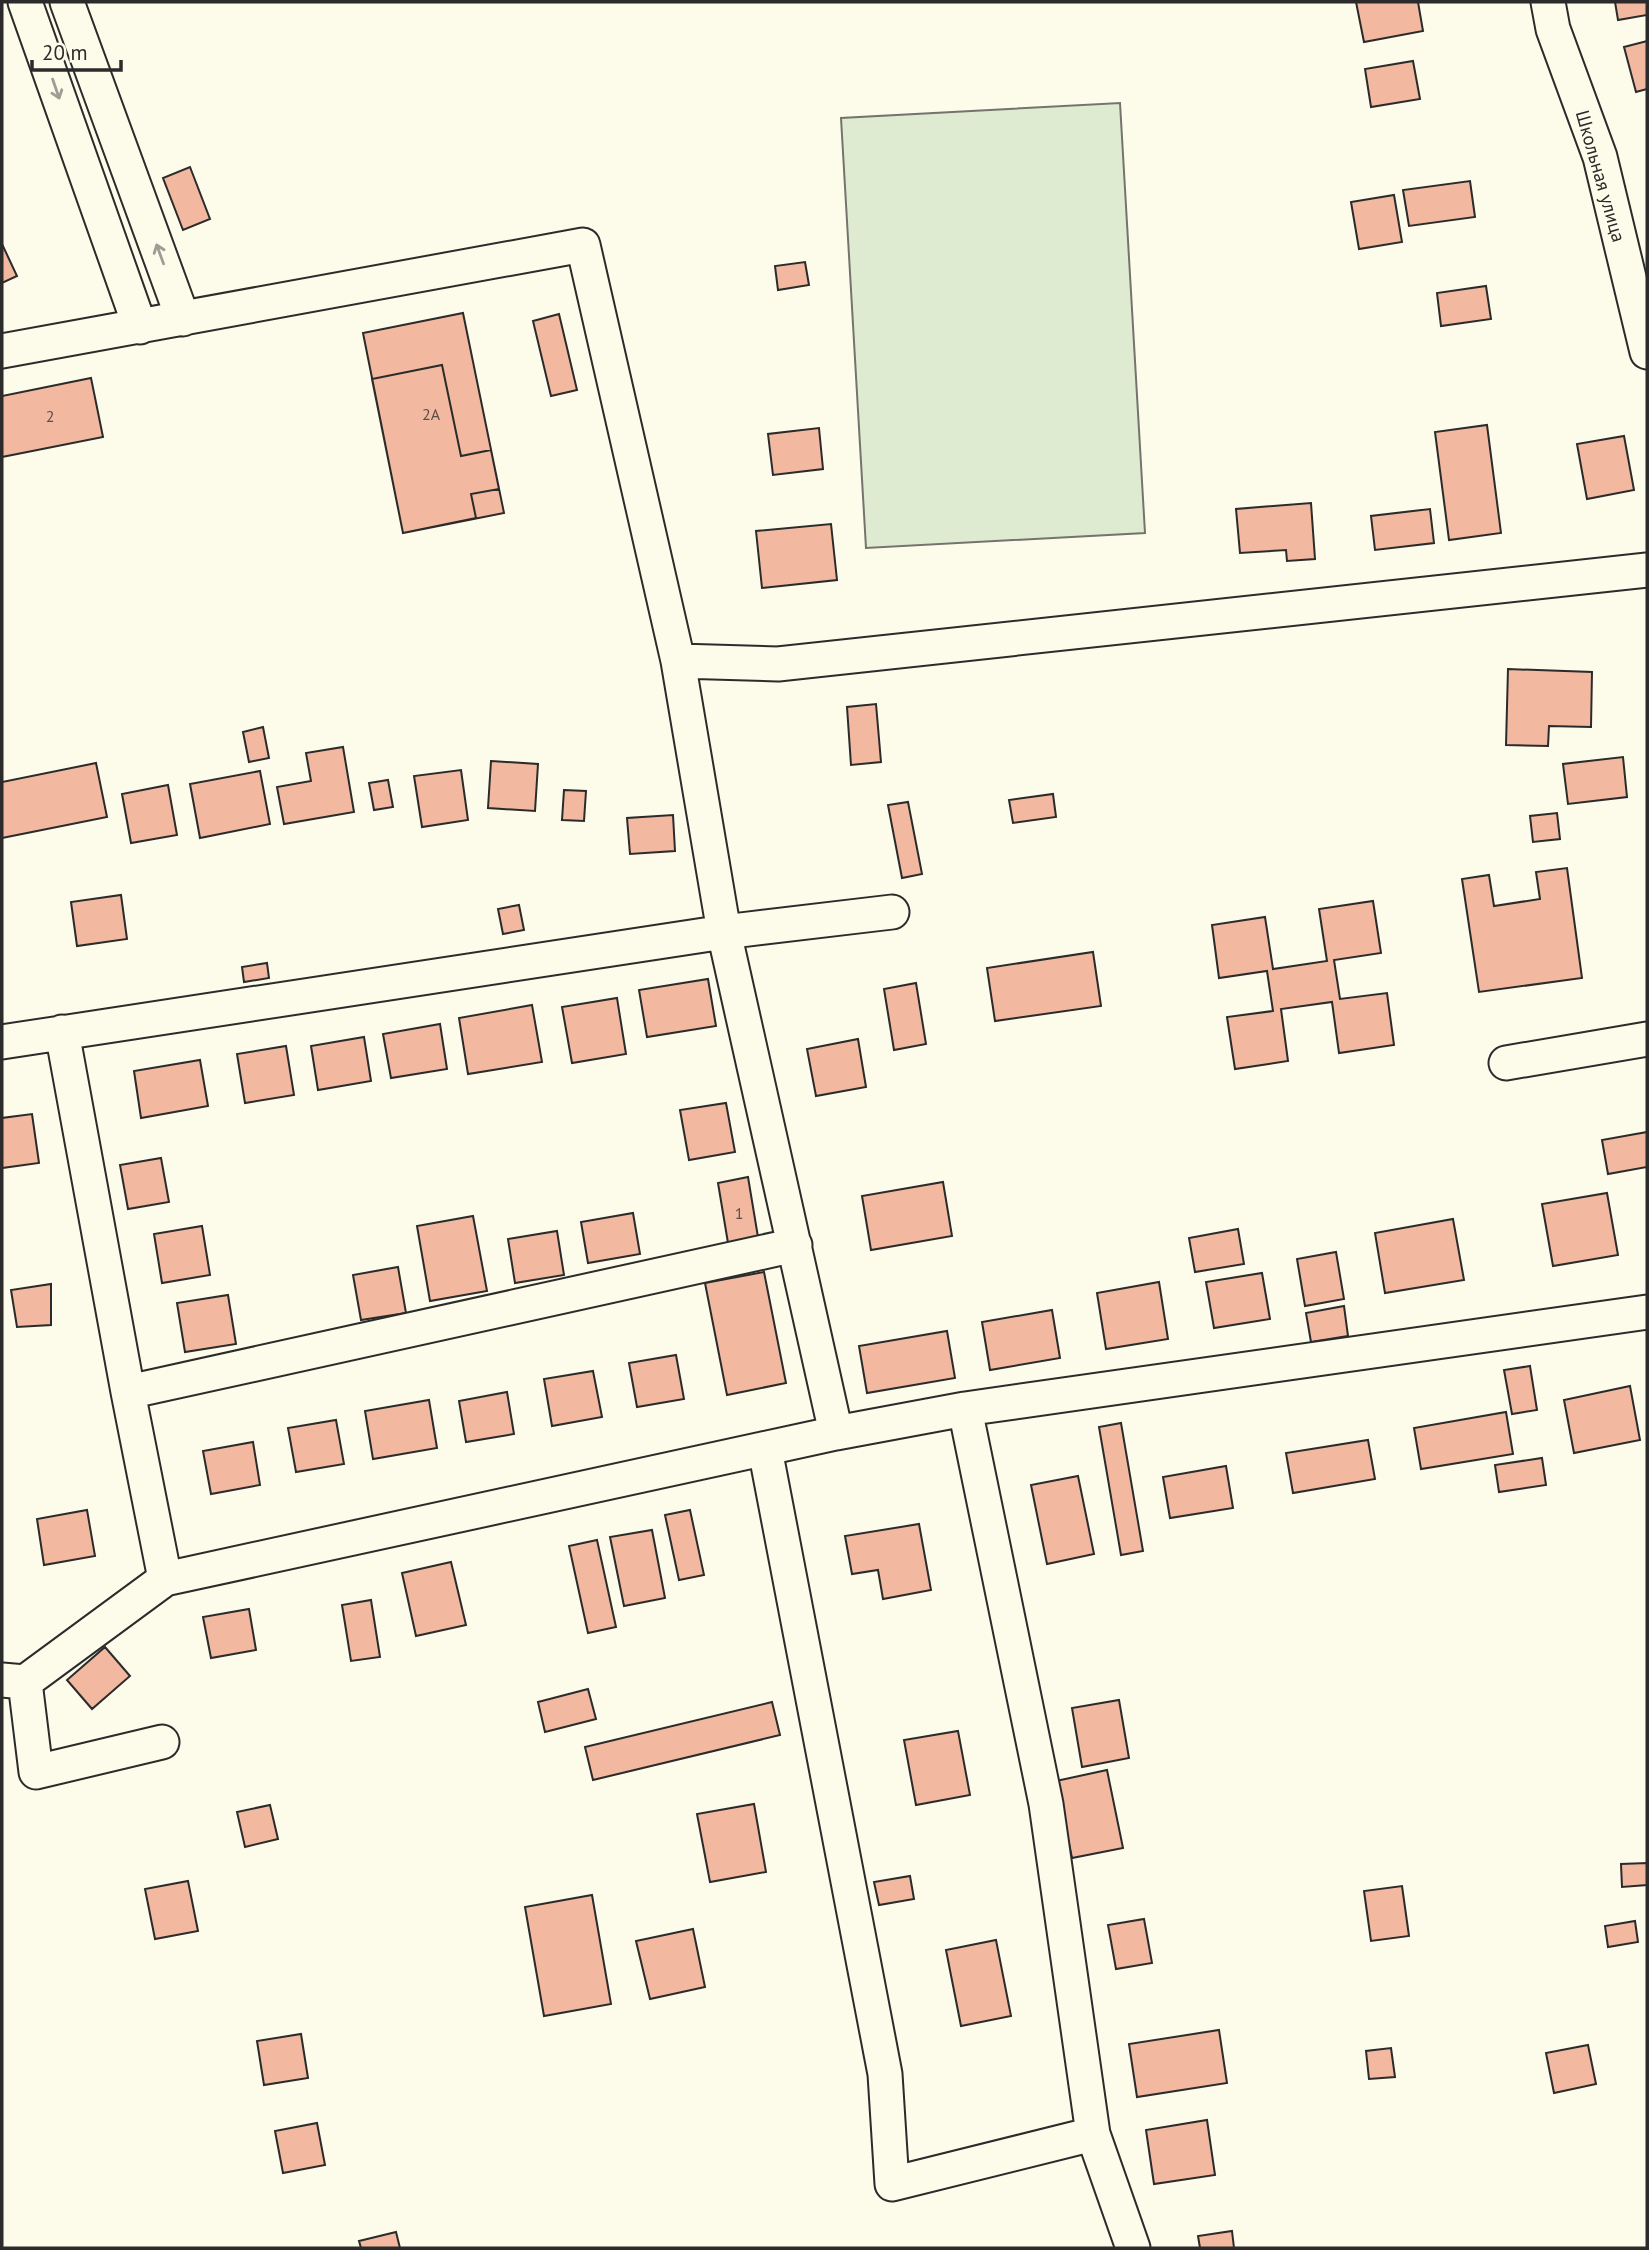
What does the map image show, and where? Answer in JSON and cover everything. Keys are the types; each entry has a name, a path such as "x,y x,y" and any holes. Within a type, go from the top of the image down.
{"street":[{"path":"25,2 140,327"},
{"path":"67,2 183,318"},
{"name":"Школьная улица","path":"1548,2 1553,29 1600,157 1647,352"},
{"path":"2,351 583,245 678,661 724,932 836,1433"},
{"path":"678,661 778,664 1647,570"},
{"path":"2,1042 724,932 892,912"},
{"path":"62,1032 165,1579"},
{"path":"1506,1063 1647,1039"},
{"path":"128,1392 795,1245"},
{"path":"162,1742 36,1772 13,1681 165,1579 836,1433 965,1409 1647,1312"},
{"path":"965,1409 1046,1804 1093,2134 1133,2248"},
{"path":"765,1449 885,2074 892,2184 1093,2134"}],"green space":[{"path":"1120,103 1145,533 866,548 841,118"}],"building":[{"path":"1356,2 1418,2 1423,31 1364,42"},
{"path":"1615,2 1647,2 1647,15 1618,20"},
{"path":"1647,41 1647,89 1636,92 1624,47"},
{"path":"1413,61 1420,99 1371,107 1365,69"},
{"path":"190,167 210,219 183,230 163,178"},
{"path":"1470,181 1475,217 1409,226 1403,190"},
{"path":"1394,195 1402,242 1359,249 1351,202"},
{"path":"2,244 17,276 2,283"},
{"path":"805,262 809,285 778,290 775,266"},
{"path":"1486,286 1491,319 1441,326 1437,293"},
{"path":"463,313 504,513 403,533 363,333"},
{"path":"559,314 577,390 551,396 533,321"},
{"path":"442,365 461,456 491,450 499,489 471,494 476,518 403,533 372,379"},
{"path":"91,378 103,437 2,457 2,396"},
{"path":"1487,425 1501,533 1449,540 1435,432"},
{"path":"819,428 823,469 773,475 768,434"},
{"path":"1624,436 1634,490 1587,499 1577,444"},
{"path":"1311,503 1315,559 1287,561 1286,550 1240,553 1236,509"},
{"path":"1430,509 1434,543 1375,550 1371,516"},
{"path":"831,524 837,580 762,588 756,531"},
{"path":"1508,669 1592,672 1591,727 1549,726 1548,746 1506,745"},
{"path":"876,704 881,762 851,765 847,707"},
{"path":"263,727 269,758 249,762 243,732"},
{"path":"343,747 354,812 284,824 277,787 311,781 306,753"},
{"path":"1623,757 1627,797 1568,804 1563,764"},
{"path":"491,761 538,764 535,811 488,808"},
{"path":"96,763 107,817 2,838 2,782"},
{"path":"461,770 468,820 422,827 414,776"},
{"path":"260,771 270,824 200,838 190,784"},
{"path":"388,780 393,807 374,810 369,783"},
{"path":"168,785 177,835 131,843 122,794"},
{"path":"564,790 586,791 584,821 562,820"},
{"path":"1053,794 1056,817 1013,823 1009,800"},
{"path":"908,802 922,874 902,878 888,805"},
{"path":"1557,813 1560,839 1533,842 1530,816"},
{"path":"673,815 675,851 630,854 627,818"},
{"path":"1567,868 1582,978 1479,992 1462,879 1489,875 1494,906 1540,899 1536,872"},
{"path":"121,895 127,939 77,946 71,902"},
{"path":"1373,901 1381,953 1334,960 1340,999 1387,993 1394,1045 1339,1053 1332,1002 1281,1009 1288,1061 1235,1069 1227,1017 1273,1011 1267,971 1219,978 1212,925 1265,917 1273,969 1327,961 1319,909"},
{"path":"519,905 524,930 503,934 498,909"},
{"path":"1093,952 1101,1006 995,1021 987,968"},
{"path":"267,963 269,978 244,982 242,967"},
{"path":"708,979 716,1026 647,1037 639,990"},
{"path":"916,983 926,1044 894,1050 884,989"},
{"path":"617,998 626,1054 572,1063 562,1007"},
{"path":"532,1005 542,1062 468,1074 459,1018"},
{"path":"440,1024 447,1069 391,1078 383,1034"},
{"path":"364,1037 371,1081 318,1090 311,1046"},
{"path":"858,1039 866,1087 816,1096 807,1049"},
{"path":"286,1046 294,1095 245,1103 237,1054"},
{"path":"200,1060 208,1106 141,1118 134,1071"},
{"path":"726,1103 735,1152 689,1160 680,1110"},
{"path":"32,1114 39,1163 2,1168 2,1118"},
{"path":"1647,1132 1647,1167 1608,1174 1602,1140"},
{"path":"161,1158 169,1202 128,1209 120,1165"},
{"path":"748,1177 759,1243 729,1249 718,1183"},
{"path":"943,1182 952,1236 871,1250 862,1196"},
{"path":"1607,1193 1618,1255 1553,1266 1542,1204"},
{"path":"633,1213 640,1254 588,1263 581,1222"},
{"path":"473,1216 487,1291 430,1301 417,1226"},
{"path":"1453,1219 1464,1280 1385,1293 1375,1233"},
{"path":"202,1226 210,1275 162,1283 154,1234"},
{"path":"1238,1229 1244,1264 1195,1272 1189,1238"},
{"path":"557,1231 564,1275 515,1283 508,1239"},
{"path":"1336,1252 1344,1299 1305,1306 1297,1259"},
{"path":"398,1267 406,1313 361,1320 353,1275"},
{"path":"764,1272 786,1383 727,1395 705,1283"},
{"path":"1262,1273 1270,1319 1214,1328 1206,1282"},
{"path":"1159,1282 1168,1339 1106,1349 1097,1293"},
{"path":"51,1284 51,1325 17,1327 11,1290"},
{"path":"228,1295 236,1344 185,1352 177,1303"},
{"path":"1344,1306 1348,1336 1311,1342 1306,1313"},
{"path":"1052,1310 1060,1358 990,1370 982,1322"},
{"path":"947,1331 955,1378 867,1393 859,1346"},
{"path":"676,1355 684,1399 637,1407 629,1363"},
{"path":"1530,1366 1537,1410 1512,1414 1504,1370"},
{"path":"593,1371 602,1417 552,1426 544,1379"},
{"path":"1630,1386 1640,1440 1574,1453 1564,1400"},
{"path":"507,1392 514,1434 466,1442 459,1401"},
{"path":"429,1400 437,1448 373,1459 365,1411"},
{"path":"1506,1412 1513,1454 1421,1469 1414,1428"},
{"path":"336,1420 344,1464 296,1472 288,1428"},
{"path":"1121,1423 1143,1551 1121,1555 1099,1427"},
{"path":"1368,1440 1375,1479 1293,1493 1286,1453"},
{"path":"253,1442 260,1485 211,1494 203,1451"},
{"path":"1542,1458 1546,1485 1499,1492 1495,1465"},
{"path":"1226,1466 1233,1508 1170,1518 1163,1477"},
{"path":"1078,1476 1094,1554 1047,1564 1031,1485"},
{"path":"87,1510 95,1556 44,1565 37,1519"},
{"path":"690,1510 704,1575 679,1580 665,1515"},
{"path":"919,1524 931,1590 883,1599 878,1570 852,1574 845,1536"},
{"path":"652,1530 665,1598 624,1606 610,1537"},
{"path":"597,1540 616,1627 588,1633 569,1546"},
{"path":"451,1562 466,1625 416,1636 402,1573"},
{"path":"371,1600 380,1657 351,1661 342,1605"},
{"path":"249,1609 256,1650 211,1658 203,1617"},
{"path":"105,1647 130,1676 92,1709 67,1680"},
{"path":"588,1689 596,1719 545,1732 538,1702"},
{"path":"1119,1700 1129,1758 1082,1767 1072,1708"},
{"path":"772,1702 780,1735 593,1780 585,1747"},
{"path":"958,1731 970,1795 916,1805 904,1740"},
{"path":"1107,1770 1123,1848 1072,1858 1056,1781"},
{"path":"754,1804 766,1872 710,1882 697,1814"},
{"path":"270,1805 278,1839 245,1847 237,1812"},
{"path":"1647,1863 1647,1885 1622,1887 1621,1864"},
{"path":"910,1876 914,1899 879,1905 874,1882"},
{"path":"188,1881 198,1931 155,1939 145,1889"},
{"path":"1402,1886 1409,1936 1371,1941 1364,1891"},
{"path":"592,1895 611,2004 544,2016 525,1907"},
{"path":"1144,1919 1152,1963 1116,1969 1108,1925"},
{"path":"1635,1921 1638,1942 1608,1947 1605,1926"},
{"path":"693,1929 705,1987 650,1999 636,1941"},
{"path":"996,1940 1011,2016 961,2026 946,1950"},
{"path":"1219,2030 1227,2083 1137,2097 1129,2044"},
{"path":"301,2034 308,2078 264,2085 257,2041"},
{"path":"1588,2045 1596,2084 1554,2093 1546,2053"},
{"path":"1391,2048 1395,2077 1369,2079 1366,2051"},
{"path":"1207,2120 1215,2175 1154,2184 1146,2130"},
{"path":"317,2123 325,2165 283,2173 275,2131"},
{"path":"1232,2231 1234,2248 1200,2248 1198,2236"},
{"path":"396,2232 400,2248 361,2248 359,2241"}]}
